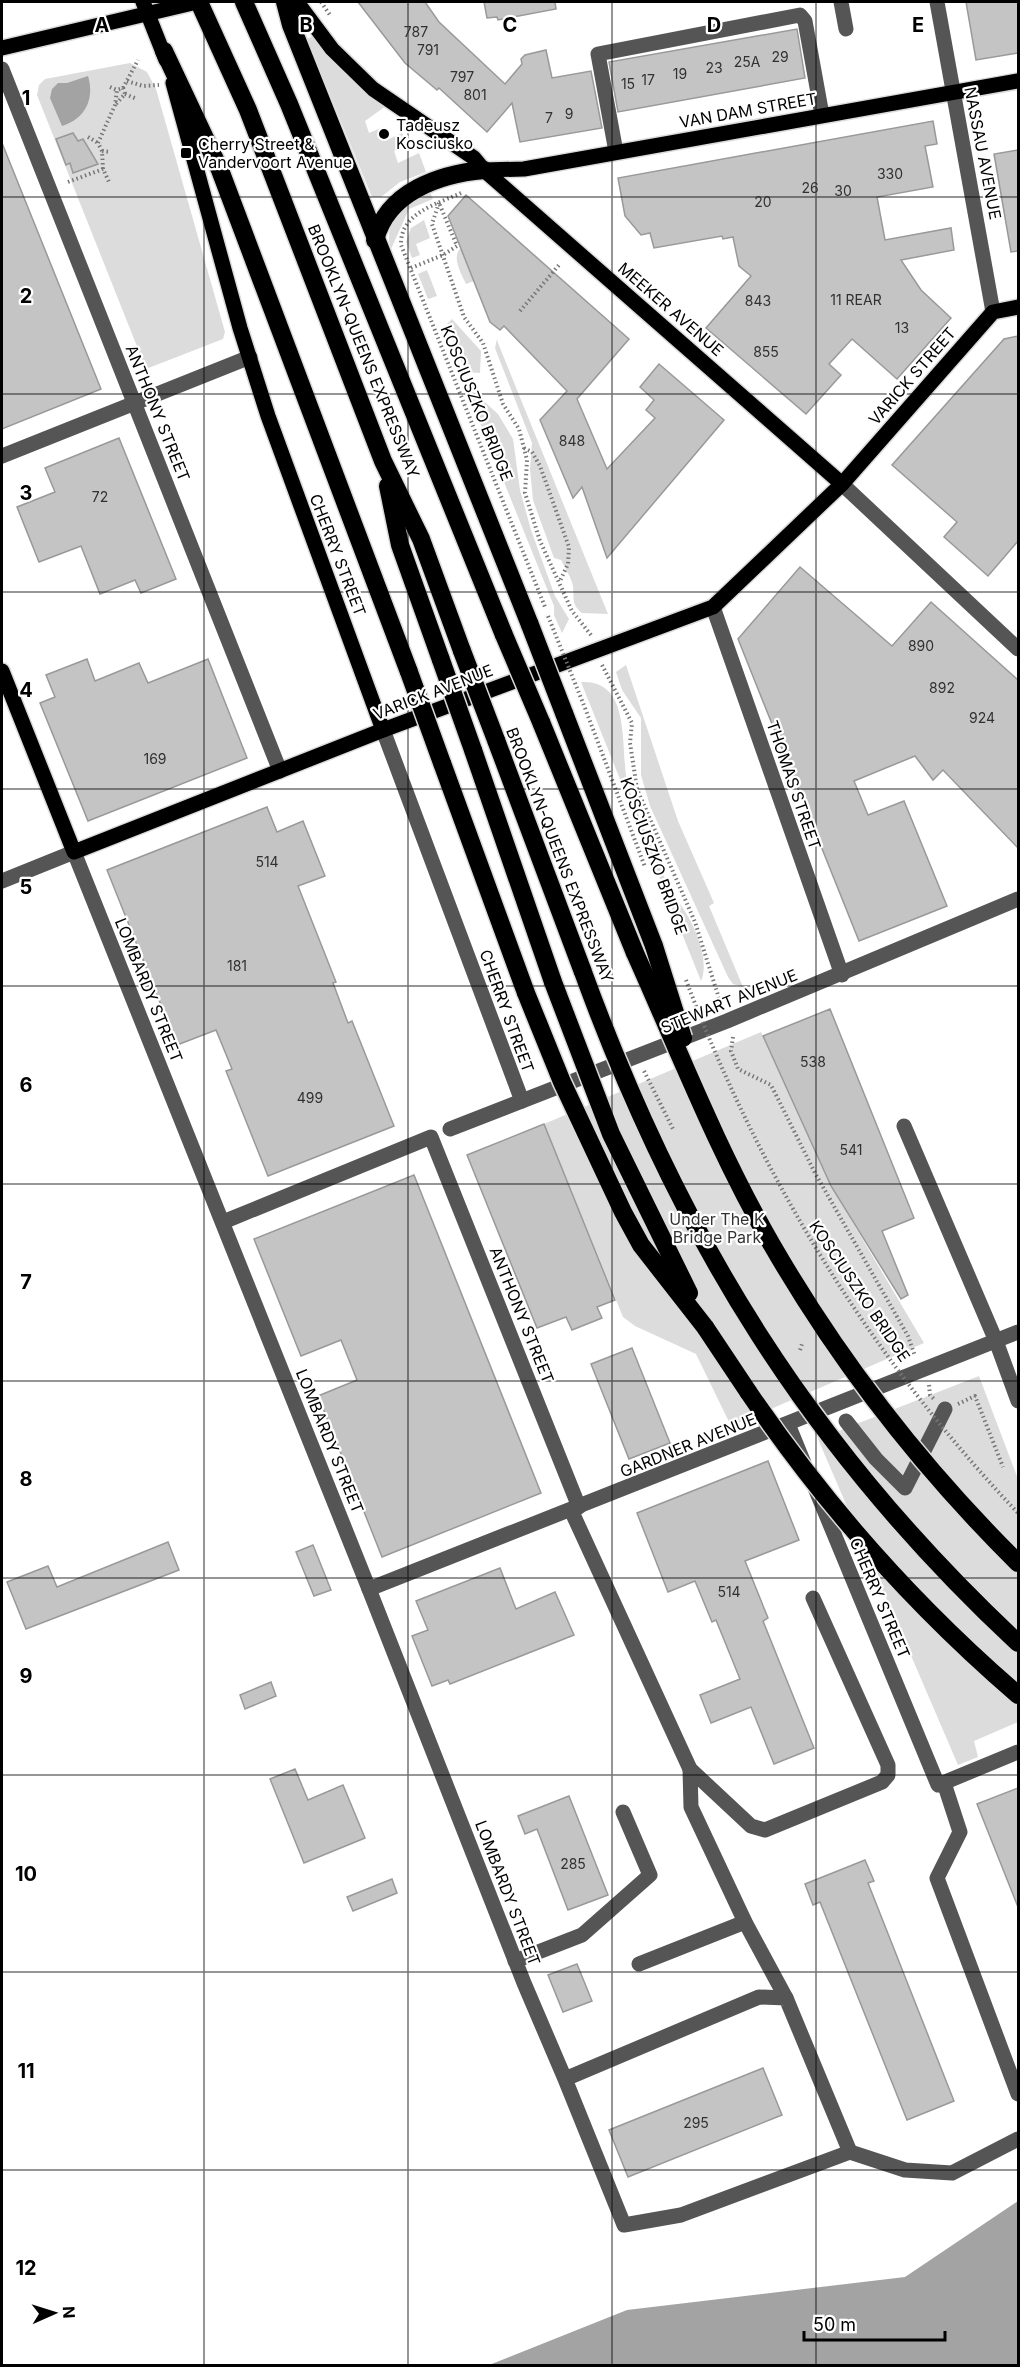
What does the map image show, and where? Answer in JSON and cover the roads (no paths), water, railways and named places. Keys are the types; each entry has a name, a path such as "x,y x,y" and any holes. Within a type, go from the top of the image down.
{"highway":[{"name":"BROOKLYN-QUEENS EXPRESSWAY","path":"198,2 232,72 383,461 421,539 620,1068 662,1162 723,1280 768,1350 832,1440 879,1498 946,1573 1018,1642"},
{"name":"BROOKLYN-QUEENS EXPRESSWAY","path":"244,2 635,953 711,1122 772,1245 850,1366 941,1481 1018,1563"},
{"path":"285,2 291,25 375,240 530,625 654,946 711,1122"},
{"path":"164,51 220,170 409,672 526,993 562,1082 640,1245 705,1327 767,1419 848,1523 915,1598 1018,1695"},
{"path":"375,240 380,222 399,199 446,178 484,170"},
{"path":"383,461 400,545 553,982 611,1134 705,1327"}],"main road":[{"path":"2,48 145,7 198,2"},
{"name":"MEEKER AVENUE","path":"297,2 332,49 361,78 386,100 474,158 484,170 842,484"},
{"name":"CHERRY STREET","path":"145,7 164,51 250,357 281,453 384,730"},
{"name":"VAN DAM STREET","path":"484,170 524,169 1018,81"},
{"path":"993,312 1018,307"},
{"name":"VARICK STREET","path":"842,484 993,312"},
{"name":"VARICK AVENUE","path":"74,852 384,730 713,607 842,484"},
{"name":"LOMBARDY STREET","path":"2,670 74,852"}],"street":[{"path":"841,2 846,30"},
{"name":"NASSAU AVENUE","path":"937,2 993,312"},
{"path":"616,152 598,54 800,15 805,21 822,115"},
{"name":"ANTHONY STREET","path":"2,69 280,771"},
{"path":"2,456 250,357"},
{"name":"MEEKER AVENUE","path":"842,484 1018,649"},
{"name":"THOMAS STREET","path":"713,607 842,975"},
{"name":"CHERRY STREET","path":"384,730 522,1101"},
{"name":"VARICK AVENUE","path":"2,881 74,852"},
{"name":"LOMBARDY STREET","path":"74,852 369,1588 515,1961 566,2079 624,2225 681,2215 850,2152"},
{"name":"STEWART AVENUE","path":"450,1129 842,975 1018,899"},
{"path":"904,1126 996,1341 1018,1401"},
{"name":"ANTHONY STREET","path":"223,1222 431,1137 575,1508 690,1769"},
{"name":"GARDNER AVENUE","path":"369,1588 1018,1332"},
{"path":"846,1421 876,1460 905,1488 945,1409"},
{"name":"CHERRY STREET","path":"788,1424 960,1832 937,1878 1018,2094"},
{"path":"690,1769 751,1826 765,1830 882,1782 888,1775 888,1765 813,1598"},
{"path":"941,1784 1018,1752"},
{"path":"690,1769 691,1807 745,1922 786,1998 850,2152 905,2170 952,2173 1018,2139"},
{"path":"515,1961 582,1935 650,1875 623,1812"},
{"path":"639,1964 745,1922"},
{"path":"566,2079 759,1997 786,1998"}],"place":[{"name":"Tadeusz Kosciusko","path":"384,134"},
{"name":"Cherry Street & Vandervoort Avenue","path":"186,153"}],"park label":[{"name":"Under The K Bridge Park","path":"717,1228"}]}
